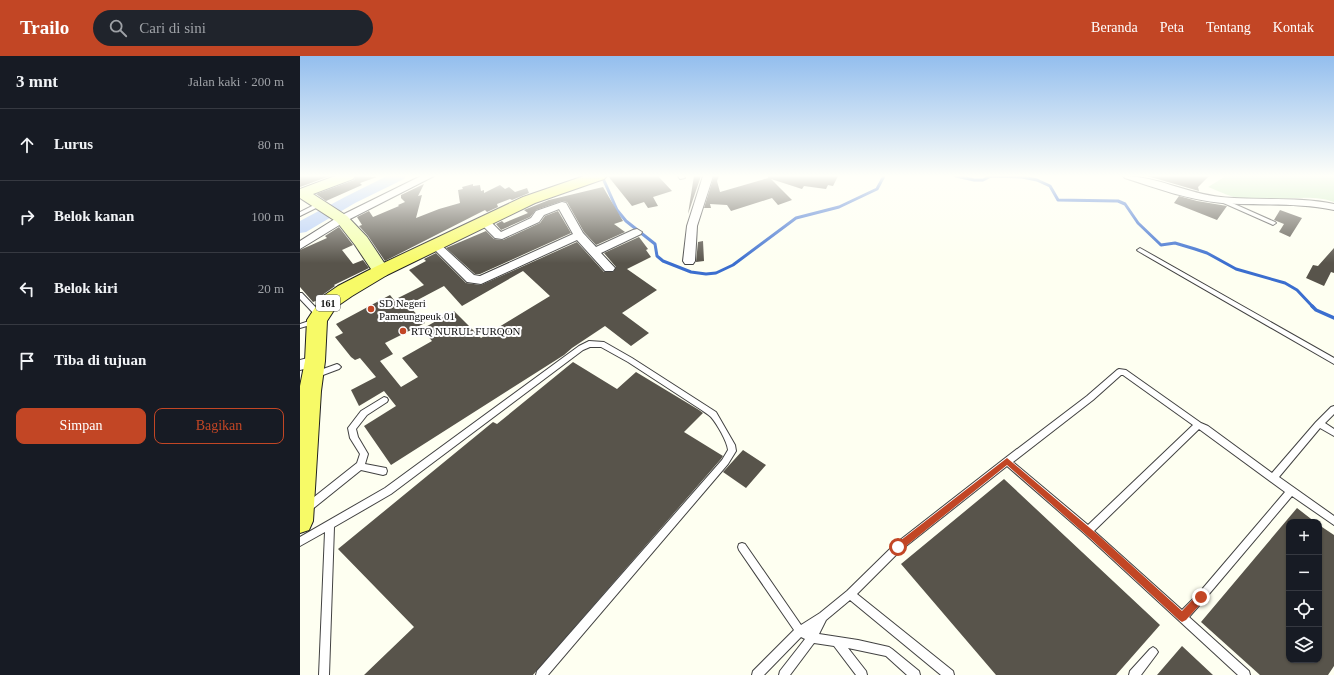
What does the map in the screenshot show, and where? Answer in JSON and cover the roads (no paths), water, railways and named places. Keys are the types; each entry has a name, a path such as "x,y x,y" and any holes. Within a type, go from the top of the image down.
{"main road":[{"name":"161","path":"300,516 312,320 329,302 345,291 381,271 518,205"}],"street":[{"path":"300,246 340,218 368,205"},
{"path":"484,221 500,236 536,220 540,213 562,205 579,235 609,268"},
{"path":"689,261 692,226 697,205"},
{"path":"1323,205 1334,208"},
{"path":"319,206 340,218 361,241 381,271"},
{"path":"594,252 637,232"},
{"path":"435,245 471,279 475,280 484,278 579,235"}],"lane":[{"path":"1232,205 1273,223"},
{"path":"300,214 319,206"},
{"path":"1140,250 1334,361"},
{"path":"300,295 312,320"},
{"path":"300,542 388,491 581,348 589,344 602,344 713,414 731,445 732,451 541,675"},
{"path":"308,378 336,367"},
{"path":"757,675 800,631 823,616 850,594 898,547 1090,398 1119,372 1124,372 1205,428 1334,521"},
{"path":"300,516 360,466 364,454 354,438 352,428 364,413 384,400"},
{"path":"1273,478 1319,424 1334,409"},
{"path":"1088,531 1198,424"},
{"path":"1319,424 1334,433"},
{"path":"1007,461 1088,531 1246,675"},
{"path":"360,466 383,471"},
{"path":"1182,617 1201,597 1291,491"},
{"path":"324,675 330,525"},
{"path":"742,547 800,631 812,638 836,641 889,652 914,675"},
{"path":"850,594 950,675"},
{"path":"784,675 812,638 823,616"},
{"path":"836,641 862,675"},
{"path":"1134,675 1153,652"}],"waterway":[{"path":"300,228 341,205"},
{"path":"615,205 626,221 655,244 657,256 663,261 691,272 706,274 716,273 733,265 796,218 843,205"},
{"path":"1126,205 1138,223 1161,245 1175,243 1195,249 1207,253 1236,269 1285,283 1297,290 1313,307"},
{"path":"1313,307 1316,310 1334,318"}],"place":[{"name":"SD Negeri Pameungpeuk 01","path":"371,309"},
{"name":"RTQ NURUL FURQON","path":"403,331"}]}
